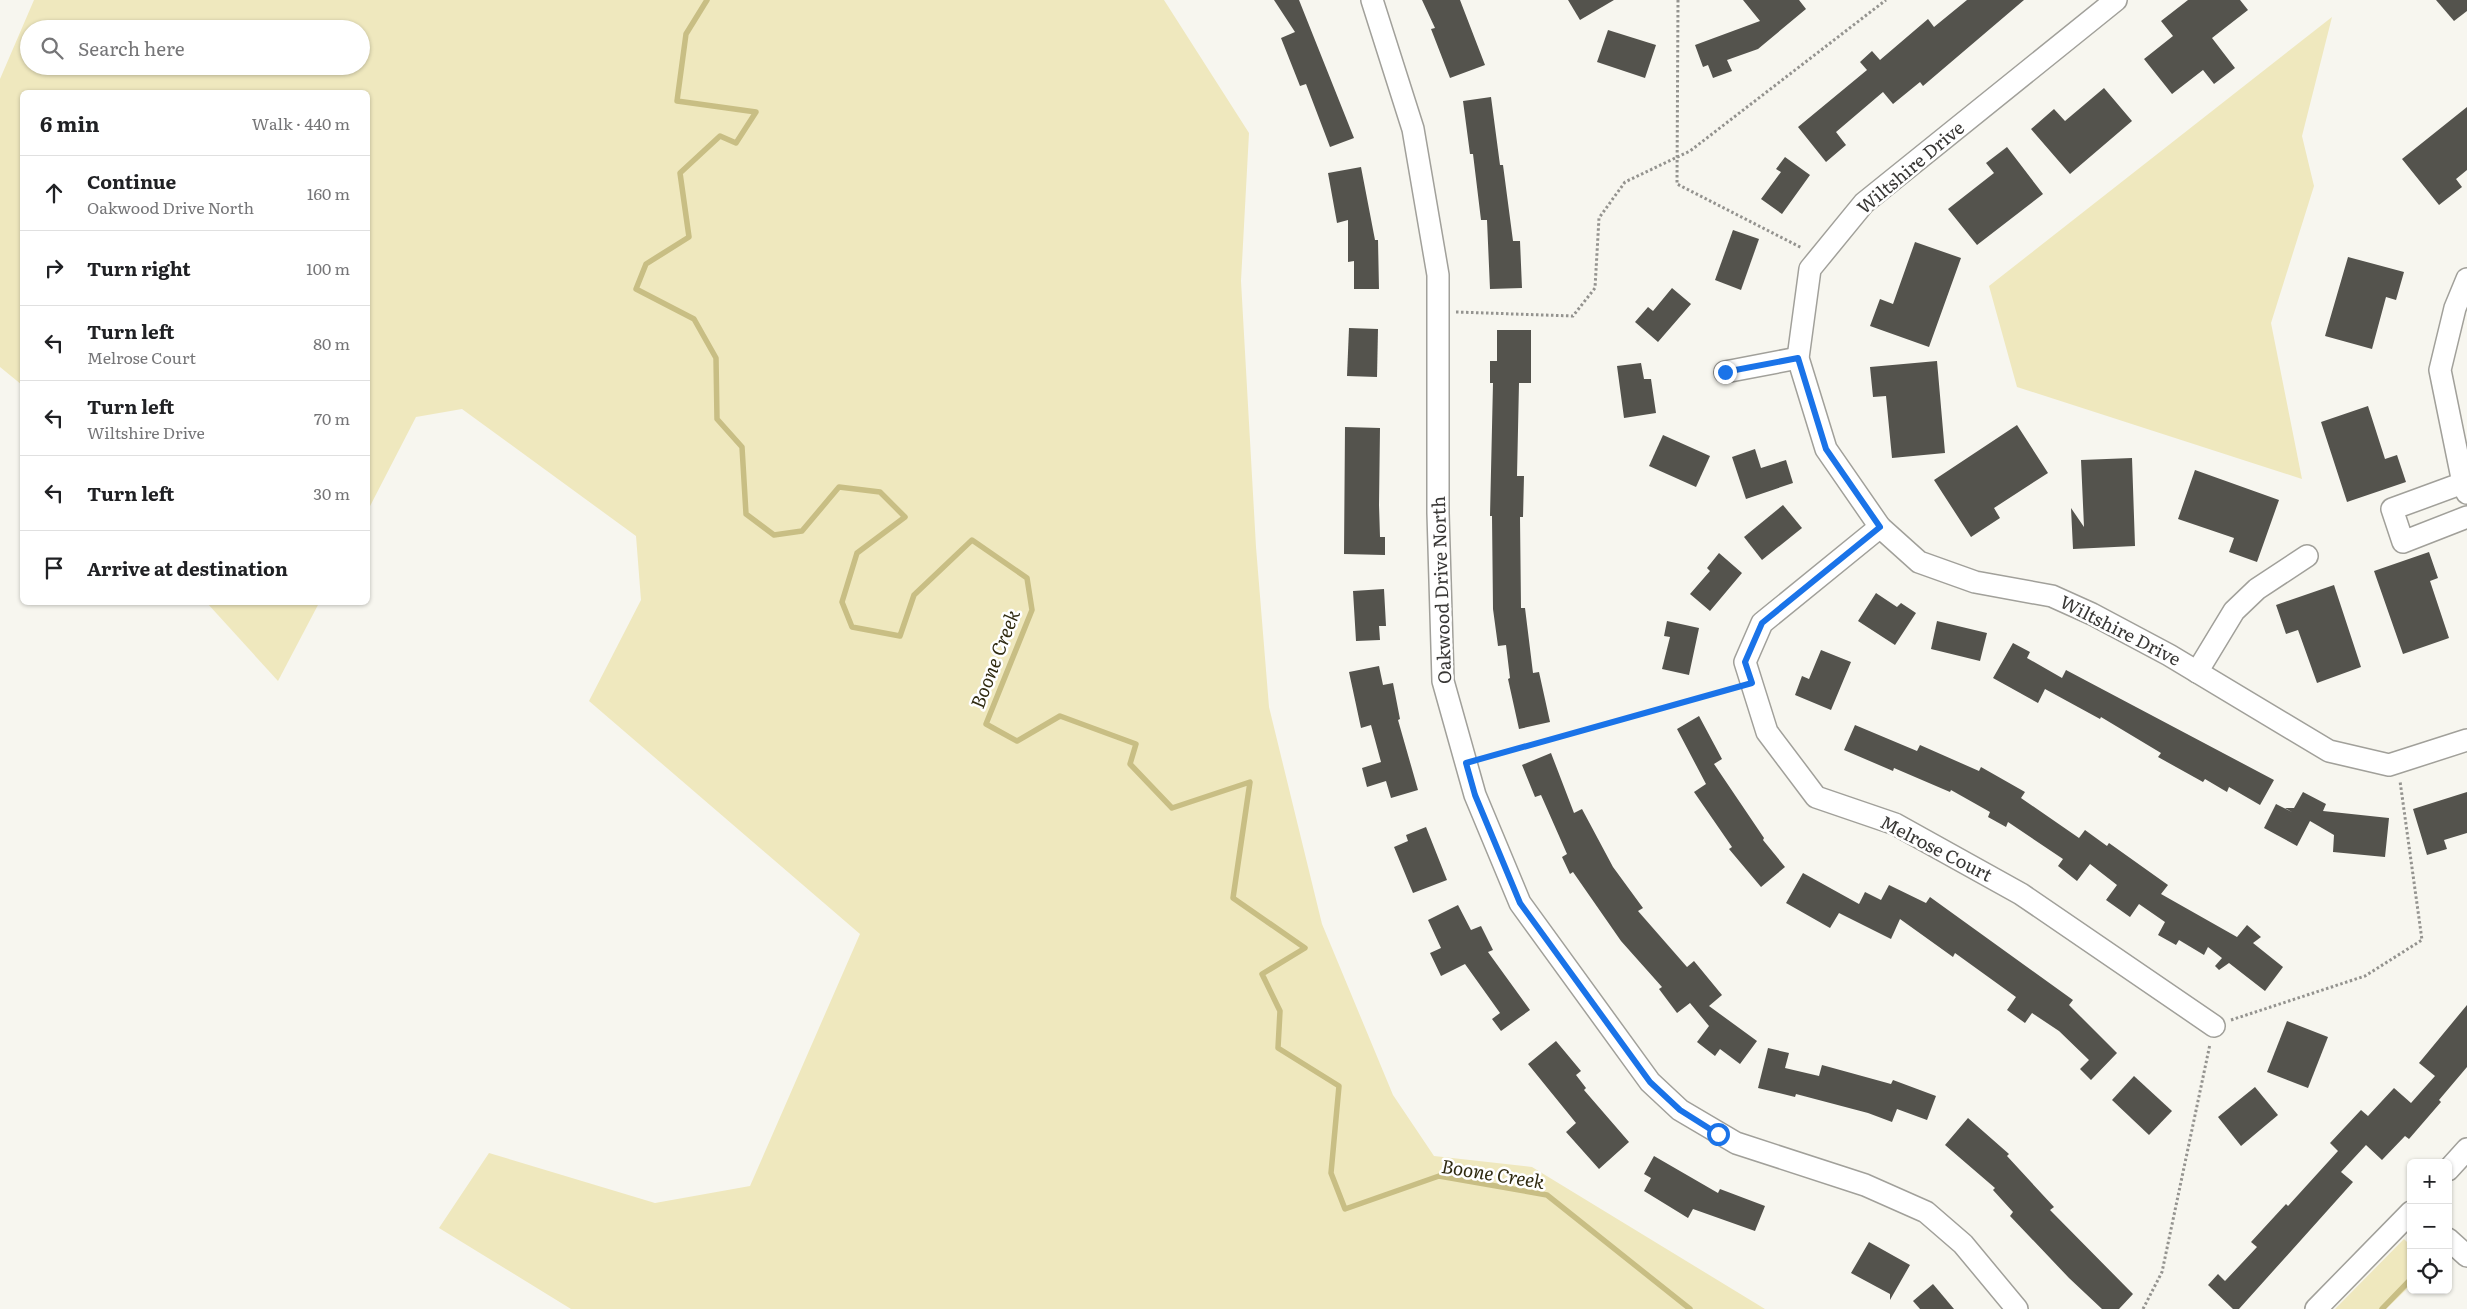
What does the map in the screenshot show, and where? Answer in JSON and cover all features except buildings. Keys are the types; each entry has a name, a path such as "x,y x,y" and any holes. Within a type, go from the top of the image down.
{"street":[{"name":"Oakwood Drive North","path":"1372,0 1413,129 1438,275 1438,513 1443,681 1475,795 1520,903 1655,1087 1696,1122 1736,1143 1865,1185 1926,1212 1963,1244 2017,1309"},
{"name":"Wiltshire Drive","path":"2116,0 1864,203 1810,269 1798,358 1826,449 1880,527 1918,562 1975,582 2052,596 2092,614 2197,672 2329,751 2389,765 2467,740"},
{"path":"2467,279 2455,308 2440,370 2465,488 2392,509 2403,542 2467,516"},
{"path":"1725,372 1798,358"},
{"name":"Melrose Court","path":"1880,527 1762,623 1745,662 1767,732 1816,797 1895,824 2021,894 2214,1026"},
{"path":"2197,672 2234,611 2257,589 2307,556"},
{"path":"2452,1166 2467,1149"},
{"path":"2316,1309 2407,1216"},
{"path":"2452,1243 2467,1256"}],"path":[{"path":"1678,0 1677,184 1820,257"},
{"path":"1438,311 1573,316 1594,288 1598,218 1625,182 1690,151 1886,0"},
{"path":"1466,763 1752,683"},
{"path":"2143,1309 2162,1272 2214,1026 2365,976 2422,940 2398,763"}],"shaded area":[{"path":"34,0 1164,0 1249,133 1241,281 1256,547 1269,707 1322,924 1393,1095 1434,1156 1532,1167 1765,1309 571,1309 439,1228 489,1153 655,1203 750,1186 860,934 589,701 641,600 636,536 462,409 416,417 370,506 370,90 20,90 20,383 0,367 0,79 20,33 20,75 370,75 370,20 25,20"},
{"path":"2332,17 2302,136 2314,186 2271,323 2302,479 2017,387 1989,286"},
{"path":"209,605 318,605 278,681"},
{"path":"2404,1239 2407,1242 2407,1289 2386,1309 2335,1309"}],"waterway":[{"name":"Boone Creek","path":"707,0 686,34 677,101 756,112 736,143 720,136 680,173 689,237 646,264 636,289 694,319 716,358 717,419 742,447 746,514 774,535 802,531 839,487 880,492 905,517 857,553 842,602 852,627 900,636 914,595 972,540 1027,578 1032,610 986,724 1017,741 1060,716 1136,744 1130,764 1172,808 1250,782 1233,898 1305,948 1262,974 1280,1011 1278,1048 1339,1086 1331,1173 1345,1209 1439,1176 1547,1195 1690,1309"},
{"path":"2382,1309 2407,1283"}],"route":[{"path":"1718,1134 1696,1122 1680,1110 1650,1082 1520,903 1475,795 1466,763 1752,683 1745,662 1762,623 1880,527 1826,449 1798,358 1725,372"}]}
